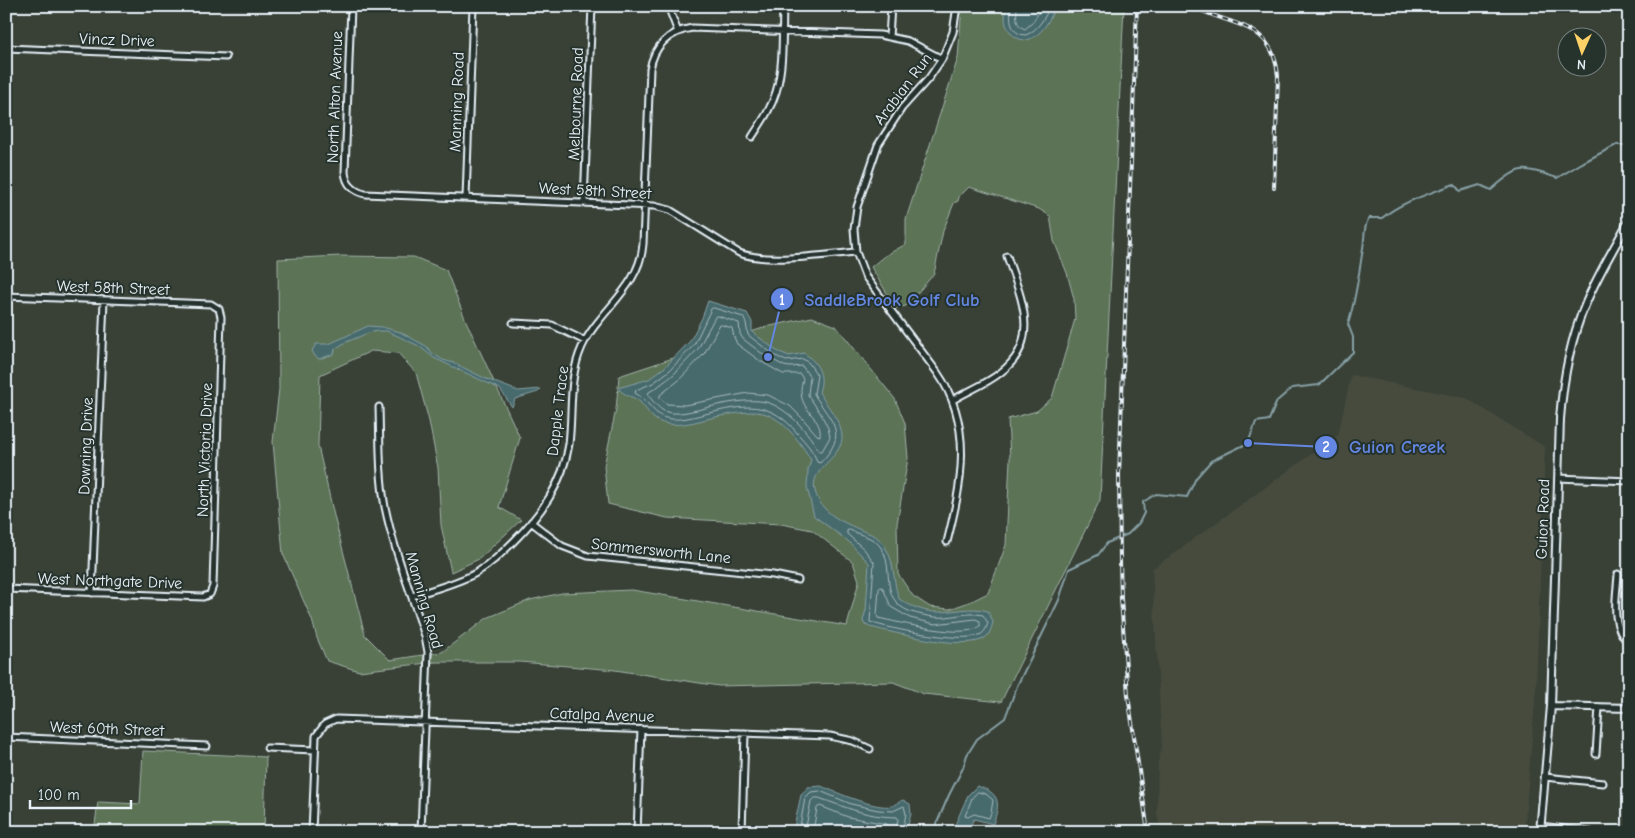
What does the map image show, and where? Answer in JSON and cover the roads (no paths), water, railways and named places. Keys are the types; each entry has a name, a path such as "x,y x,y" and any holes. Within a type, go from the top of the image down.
{"street":[{"name":"North Alton Avenue","path":"351,6 345,172 351,187"},
{"name":"Manning Road","path":"466,198 473,6"},
{"name":"Melbourne Road","path":"584,202 592,6"},
{"path":"668,6 678,32 692,28 890,37 909,42 942,59"},
{"path":"752,137 769,109 777,91 780,72 783,6"},
{"path":"890,37 891,6"},
{"name":"Arabian Run","path":"947,542 957,497 962,456 960,427 953,400 938,372 871,287 862,270 856,252 854,233 856,210 877,148 887,129 902,108 929,78 942,59 953,32 957,6"},
{"name":"Dapple Trace","path":"412,596 456,582 481,570 502,554 531,522 551,496 565,462 569,441 572,381 577,359 585,341 599,320 626,289 636,273 642,253 650,66 658,48 667,38 678,32"},
{"name":"Vincz Drive","path":"6,48 226,57"},
{"name":"West 58th Street","path":"351,187 357,192 365,194 584,202 659,207 670,210 739,253 757,258 856,252"},
{"name":"Guion Road","path":"1540,829 1551,706 1561,402 1571,346 1578,322 1591,290 1629,221"},
{"path":"953,400 1001,372 1012,362 1022,346 1025,333 1025,315 1007,256"},
{"name":"West 58th Street","path":"6,296 212,304 218,308"},
{"name":"Downing Drive","path":"92,593 104,300"},
{"name":"North Victoria Drive","path":"210,593 213,586 221,327 221,313 218,308"},
{"path":"514,323 552,325 585,341"},
{"name":"Manning Road","path":"379,407 380,465 384,500 392,532 425,636 428,652 421,832"},
{"path":"1558,478 1629,481"},
{"name":"Sommersworth Lane","path":"531,522 562,546 588,556 774,575 798,580"},
{"path":"1618,574 1617,624 1627,641"},
{"name":"West Northgate Drive","path":"6,589 203,597 210,593"},
{"path":"1551,706 1629,708"},
{"path":"1596,754 1599,707"},
{"name":"Catalpa Avenue","path":"315,750 315,740 319,730 330,721 340,719 830,736 853,741 870,749"},
{"path":"637,832 641,729"},
{"path":"742,832 745,733"},
{"name":"West 60th Street","path":"6,738 207,746"},
{"path":"267,748 315,750 312,832"},
{"path":"1545,778 1603,783"},
{"path":"1540,829 1590,832"}],"water":[{"path":"1006,6 1055,6 1043,28 1032,38 1022,40 1014,36 1007,28 1005,18"},
{"path":"708,301 747,313 752,322 752,332 777,351 789,356 804,353 819,370 821,386 819,392 837,421 842,433 840,446 820,470 814,483 815,491 822,506 848,524 873,535 885,546 891,561 899,599 917,608 932,612 968,609 988,611 993,622 986,637 981,640 957,643 895,633 864,624 869,563 848,541 814,516 807,487 808,470 811,460 797,439 778,420 763,413 749,412 684,424 663,423 650,415 640,402 618,388 649,379 665,367 690,341 702,318"},
{"path":"368,326 382,327 400,332 426,346 433,354 443,360 518,391 541,389 538,392 515,399 512,407 500,389 434,358 419,346 387,331 368,333 344,343 335,349 334,354 319,359 312,351 316,344 329,344"},
{"path":"821,786 856,800 876,805 892,806 903,800 910,804 911,814 906,832 793,832 801,795 808,787"},
{"path":"977,786 990,792 997,799 998,804 993,824 974,819 971,824 980,831 985,832 952,832 968,795"}],"waterway":[{"path":"933,832 963,768 967,755 977,739 1005,718 1017,686 1059,600 1069,569 1098,555 1107,543 1128,534 1139,523 1144,513 1143,502 1156,494 1187,497 1196,478 1211,461 1248,443 1256,422 1269,420 1277,401 1292,388 1319,385 1353,352 1353,337 1348,324 1357,286 1365,229 1369,218 1382,218 1407,202 1454,184 1460,191 1480,185 1491,190 1505,178 1517,171 1525,170 1557,178 1616,145 1629,145"}],"railway":[{"path":"1137,6 1119,475 1120,560 1128,695 1148,832"},
{"path":"1192,6 1247,28 1259,35 1268,44 1274,58 1278,76 1274,188"}],"place":[{"name":"SaddleBrook Golf Club","path":"768,357"},
{"name":"Guion Creek","path":"1248,443"}]}
